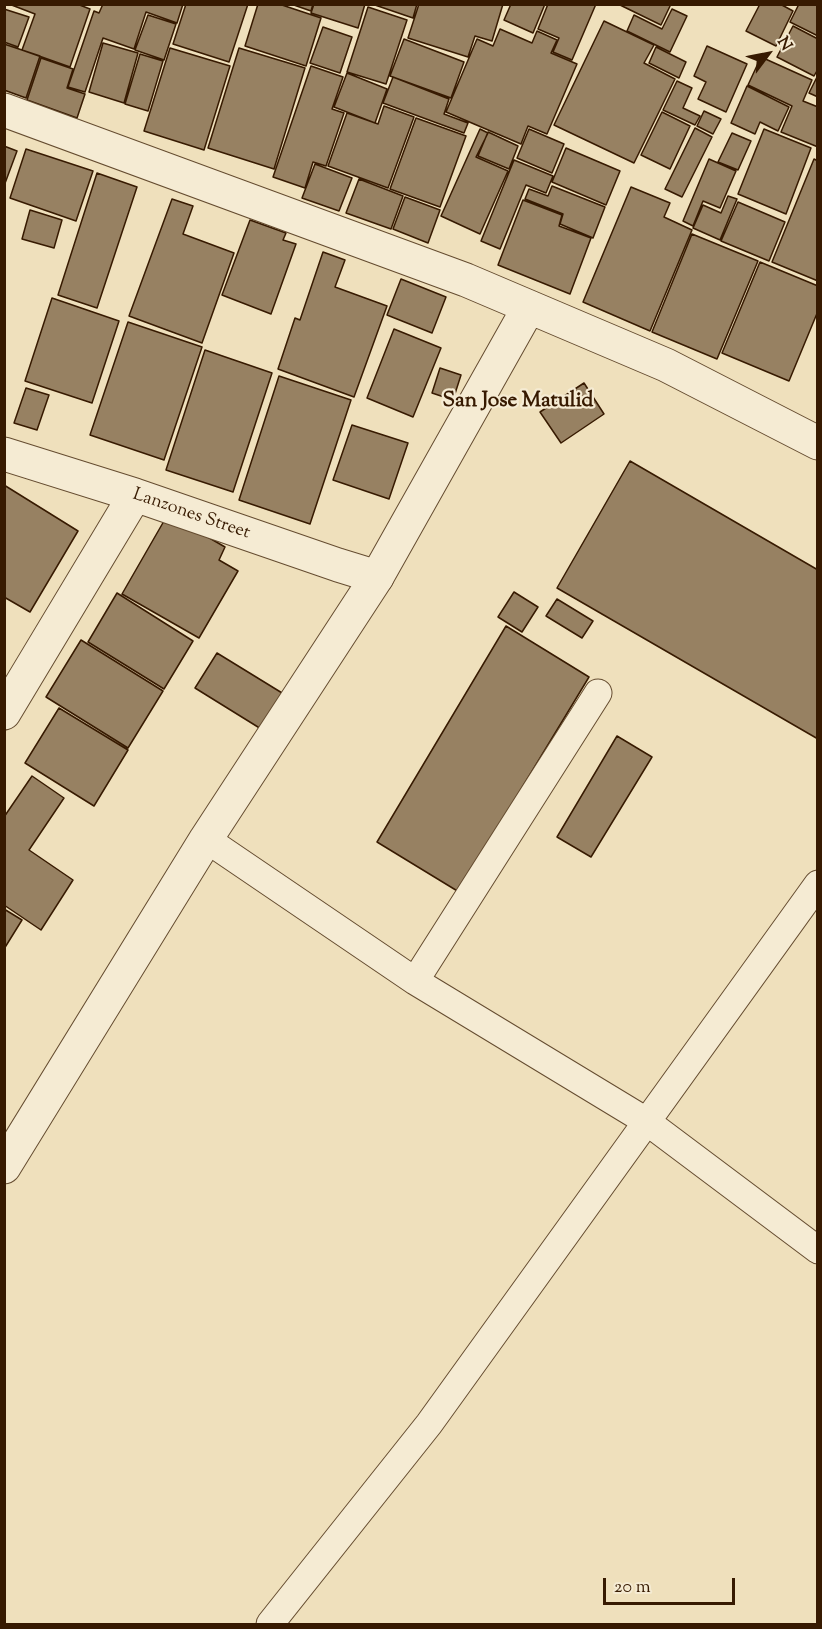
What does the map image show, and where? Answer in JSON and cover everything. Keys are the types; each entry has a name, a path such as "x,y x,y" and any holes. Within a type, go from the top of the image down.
{"street":[{"path":"4,110 454,276 666,364 818,443"},
{"path":"4,1167 206,839 377,577 529,308"},
{"name":"Lanzones Street","path":"4,454 135,495 377,577"},
{"path":"4,713 135,495"}],"lane":[{"path":"415,981 598,693"},
{"path":"206,839 415,981 646,1121 818,1250"},
{"path":"270,1624 429,1424 818,884"}],"building":[{"path":"9,4 77,4 90,9 70,67 22,50 35,14"},
{"path":"103,4 183,4 177,23 146,12 134,49 103,38 85,92 68,87 94,11 99,13"},
{"path":"186,4 248,4 229,62 173,44"},
{"path":"258,4 279,4 321,18 306,66 245,46"},
{"path":"291,4 313,4 311,11"},
{"path":"314,4 365,4 358,28 311,13"},
{"path":"372,4 417,4 413,18"},
{"path":"419,4 503,4 492,41 475,36 468,57 408,38"},
{"path":"511,4 545,4 533,33 504,20"},
{"path":"548,4 596,4 572,60 553,52 559,38 538,29"},
{"path":"618,4 671,4 661,25"},
{"path":"760,4 780,4 793,11 776,46 746,31"},
{"path":"799,4 818,4 818,36 790,22"},
{"path":"368,7 407,20 386,84 347,72"},
{"path":"4,9 29,17 18,47 4,42"},
{"path":"672,9 687,16 670,52 627,31 634,15 662,29"},
{"path":"148,15 176,24 164,60 135,50"},
{"path":"604,21 654,45 644,63 675,79 634,163 554,125"},
{"path":"793,26 818,39 818,69 814,76 777,57"},
{"path":"323,27 352,37 340,73 310,63"},
{"path":"500,29 532,43 537,31 557,40 551,53 577,64 547,134 528,126 521,144 446,112 477,39 493,46"},
{"path":"404,39 464,62 451,98 390,76"},
{"path":"103,43 138,53 124,103 89,92"},
{"path":"4,44 40,56 26,98 4,90"},
{"path":"707,46 747,64 726,112 698,99 706,82 694,76"},
{"path":"656,47 686,62 679,78 649,63"},
{"path":"170,48 230,66 204,150 144,131"},
{"path":"239,48 305,68 274,169 208,148"},
{"path":"140,54 163,61 148,111 125,104"},
{"path":"761,57 812,80 803,101 818,107 818,147 781,132 792,106 748,85"},
{"path":"41,58 73,69 67,88 85,94 77,118 27,100"},
{"path":"311,66 343,77 332,109 344,113 326,166 313,162 305,188 273,177"},
{"path":"347,73 387,89 375,123 334,107"},
{"path":"818,75 818,97 809,93"},
{"path":"393,77 449,99 444,114 468,123 464,133 383,103"},
{"path":"677,81 692,88 683,108 700,116 695,125 663,110"},
{"path":"747,86 789,107 778,131 760,122 755,134 731,123"},
{"path":"384,106 414,117 388,188 328,166 347,113 378,124"},
{"path":"704,111 721,119 713,134 697,126"},
{"path":"662,112 690,126 670,169 641,155"},
{"path":"416,118 466,136 440,207 390,189"},
{"path":"695,128 712,137 682,197 665,189"},
{"path":"480,129 488,133 476,157 508,171 480,234 441,216"},
{"path":"529,129 564,144 552,173 517,158"},
{"path":"764,129 811,148 786,214 738,194"},
{"path":"488,132 518,146 509,169 478,156"},
{"path":"732,133 751,141 738,170 718,162"},
{"path":"4,146 17,151 4,186"},
{"path":"566,148 620,171 606,205 552,182"},
{"path":"26,149 93,171 76,221 10,198"},
{"path":"709,159 736,171 720,208 703,201 693,226 683,221"},
{"path":"814,159 818,161 818,281 772,262"},
{"path":"514,160 553,176 546,193 526,185 500,249 481,241"},
{"path":"315,164 352,178 339,211 302,198"},
{"path":"97,173 137,187 97,308 58,295"},
{"path":"359,179 403,196 391,229 346,213"},
{"path":"552,186 605,207 593,238 560,224 563,214 525,199 529,189 548,196"},
{"path":"631,187 670,203 664,217 692,230 650,331 583,302"},
{"path":"728,196 737,199 720,240 693,228 703,205 721,213"},
{"path":"405,197 440,210 428,243 393,229"},
{"path":"172,199 193,206 183,234 234,253 202,343 129,316"},
{"path":"523,200 562,215 559,226 591,238 570,294 498,265"},
{"path":"738,202 785,222 769,261 721,241"},
{"path":"30,210 62,220 54,248 22,239"},
{"path":"250,220 286,233 283,240 296,244 271,314 222,295"},
{"path":"692,234 758,261 717,359 652,332"},
{"path":"323,252 345,260 335,287 387,306 354,397 278,369 295,318 300,320"},
{"path":"760,262 818,286 818,311 789,381 722,353"},
{"path":"401,279 446,297 432,333 387,315"},
{"path":"52,298 119,321 92,403 25,381"},
{"path":"128,322 202,347 164,460 90,435"},
{"path":"394,329 441,348 413,417 367,398"},
{"path":"205,350 272,373 233,492 166,470"},
{"path":"440,368 461,375 453,400 432,393"},
{"path":"279,376 351,400 310,524 239,500"},
{"path":"584,383 604,414 561,443 540,412"},
{"path":"26,388 49,395 37,430 14,423"},
{"path":"352,425 408,443 389,499 333,480"},
{"path":"630,461 818,570 818,739 557,588"},
{"path":"4,485 78,531 30,612 4,597"},
{"path":"168,514 225,547 219,560 238,571 199,638 122,594"},
{"path":"514,592 538,607 522,632 498,617"},
{"path":"117,593 193,641 164,689 88,642"},
{"path":"557,599 593,621 582,638 546,616"},
{"path":"506,626 589,677 459,892 377,842"},
{"path":"81,640 163,691 128,748 46,697"},
{"path":"217,653 287,696 266,732 195,688"},
{"path":"59,708 128,750 94,806 25,763"},
{"path":"617,736 652,757 591,857 557,837"},
{"path":"32,776 64,798 29,850 73,880 41,930 4,905 4,817"},
{"path":"4,909 22,920 4,949"}],"district":[{"name":"San Jose Matulid","path":"518,402"}]}
